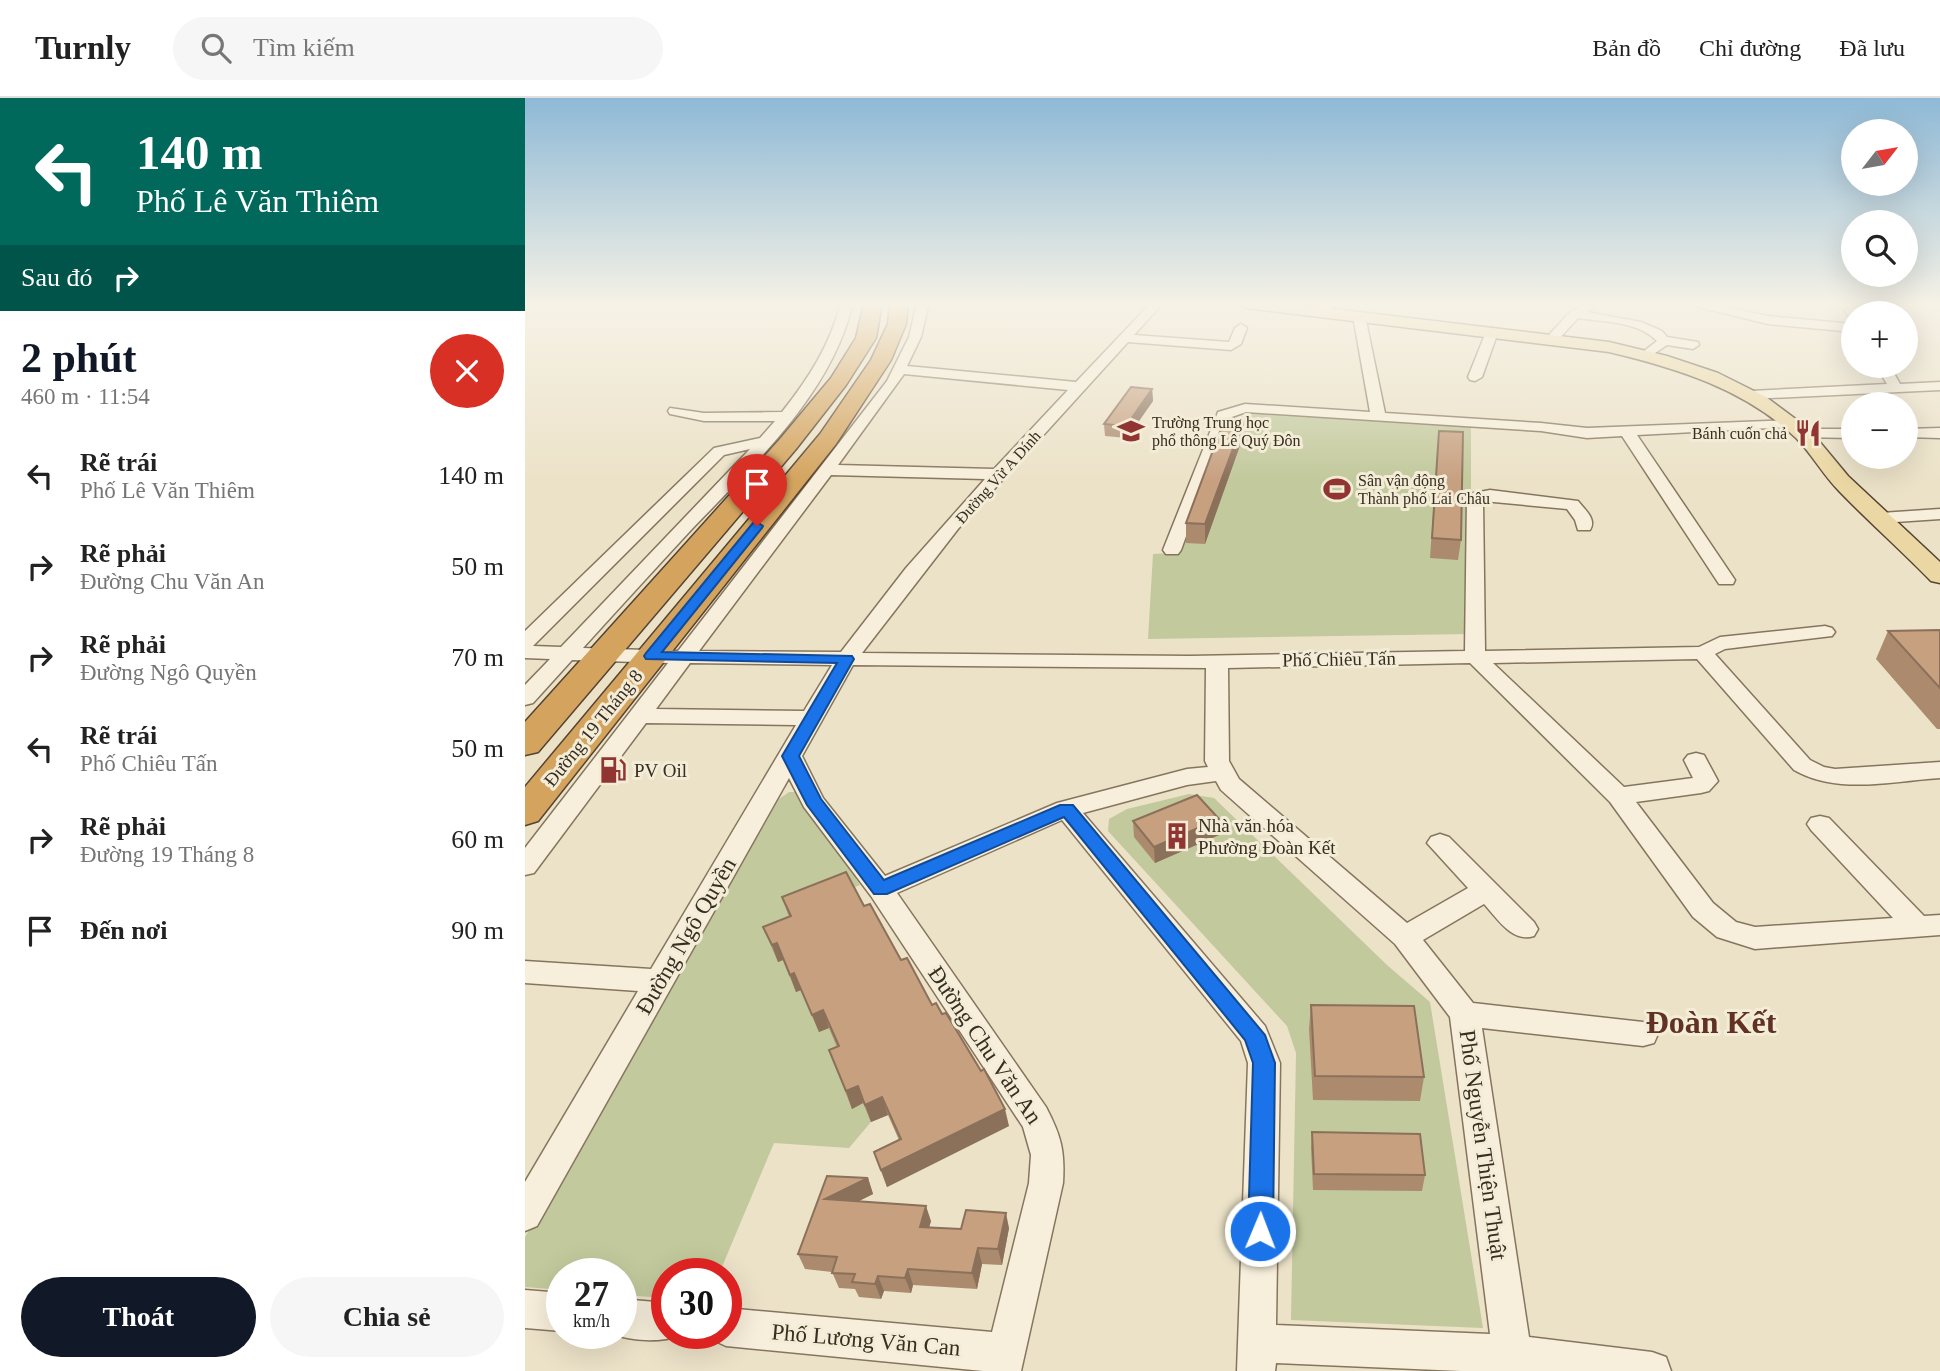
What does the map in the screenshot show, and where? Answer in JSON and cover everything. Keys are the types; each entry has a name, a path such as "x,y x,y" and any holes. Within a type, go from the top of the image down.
{"highway":[{"name":"Đường 19 Tháng 8","path":"525,744 754,483 839,381 851,362"},
{"name":"Đường 19 Tháng 8","path":"525,812 828,439 865,403 881,362"}],"main road":[{"path":"1670,362 1704,373 1751,396 1797,428 1844,484 1940,576"}],"street":[{"path":"525,698 786,416 825,362"},
{"name":"Đường 19 Tháng 8","path":"525,866 828,470 865,403 902,370 905,362"},
{"name":"Đường Vừ A Dính","path":"847,659 874,618 997,474 1104,362"},
{"path":"1370,362 1378,415"},
{"path":"1475,377 1481,362"},
{"path":"902,370 1082,387"},
{"path":"960,391 976,376"},
{"path":"1890,378 1896,388"},
{"path":"1751,396 1940,386"},
{"path":"1916,387 1936,403"},
{"path":"1172,550 1223,415 1245,408 1378,415 1587,433 1797,428 1841,433"},
{"path":"675,411 704,417 786,416"},
{"path":"1627,432 1726,580"},
{"path":"1918,433 1940,433"},
{"path":"525,642 719,451 762,442"},
{"path":"828,470 997,474"},
{"path":"1584,526 1584,520 1572,505 1490,495 1475,498 1475,657 1619,796 1703,910 1727,930 1755,938 1849,934 1929,926"},
{"path":"1881,519 1940,514"},
{"name":"Phố Chiêu Tấn","path":"684,657 1217,662 1703,653 1720,643 1825,632"},
{"path":"525,652 684,657"},
{"path":"1703,653 1802,765 1818,774 1835,777 1940,770"},
{"name":"Đường Ngô Quyền","path":"525,1214 847,659"},
{"path":"880,889 1066,809 1187,777 1222,772 1217,761 1217,662"},
{"path":"639,716 813,718"},
{"name":"Đường Chu Văn An","path":"790,756 813,801 880,889 1035,1117 1044,1136 1048,1155 1045,1193 1004,1362"},
{"path":"1619,796 1701,785 1706,781 1696,760"},
{"name":"Phố Nguyễn Thiện Thuật","path":"1222,772 1229,784 1405,937 1465,1014 1511,1354"},
{"path":"1066,809 1254,1035 1264,1063 1257,1357 1511,1354 1652,1371"},
{"path":"1820,824 1929,926"},
{"path":"1440,843 1524,929"},
{"path":"1405,937 1485,891"},
{"path":"525,972 660,981"},
{"path":"1465,1014 1643,1034"},
{"path":"525,1309 546,1311"},
{"name":"Phố Lương Văn Can","path":"742,1329 1004,1362"}],"green space":[{"name":"Sân vận động Thành phố Lai Châu","path":"1257,411 1471,425 1471,634 1148,639 1153,554 1175,553 1232,420"},
{"path":"789,792 795,792 804,801 860,885 788,915 797,933 794,955 843,972 819,1032 829,1028 853,1037 852,1108 863,1103 871,1122 849,1148 774,1143 726,1258 651,1258 651,1297 637,1296 637,1258 546,1258 546,1289 525,1287 525,1237 779,799"},
{"path":"1189,794 1214,798 1387,965 1430,1002 1483,1328 1291,1320 1296,1053 1287,1026 1108,831 1109,819 1127,809"}],"building":[{"path":"1131,387 1152,389 1126,426 1104,424"},
{"path":"1225,418 1244,419 1205,524 1186,523"},
{"path":"1439,431 1463,432 1461,540 1432,538"},
{"path":"1940,630 1940,688 1888,631"},
{"path":"1197,795 1219,819 1154,847 1133,821"},
{"path":"846,872 864,906 870,904 901,960 907,958 932,1005 936,1003 942,1014 946,1013 981,1071 984,1069 1005,1109 881,1170 874,1152 901,1139 882,1097 865,1105 858,1086 846,1091 829,1050 839,1046 823,1010 812,1015 794,973 790,975 777,943 772,945 763,927 791,916 782,897"},
{"path":"1311,1005 1414,1006 1424,1077 1315,1076"},
{"path":"1312,1132 1420,1134 1425,1175 1314,1174"},
{"path":"827,1176 868,1178 825,1199 926,1206 920,1227 961,1229 966,1210 1006,1213 998,1249 978,1248 972,1273 908,1269 905,1278 878,1276 875,1284 852,1282 855,1274 832,1273 837,1257 798,1254"}],"place":[{"name":"Trường Trung học phổ thông Lê Quý Đôn","path":"1131,431"},
{"name":"Bánh cuốn chả","path":"1808,433"},
{"name":"Sân vận động Thành phố Lai Châu","path":"1337,489"},
{"name":"PV Oil","path":"613,770"},
{"name":"Nhà văn hóa Phường Đoàn Kết","path":"1177,836"}],"district":[{"name":"Đoàn Kết","path":"1711,1022"}],"route":[{"path":"757,526 651,656 847,659 790,756 813,801 880,889 1066,809 1254,1035 1264,1063 1260,1231"}]}
